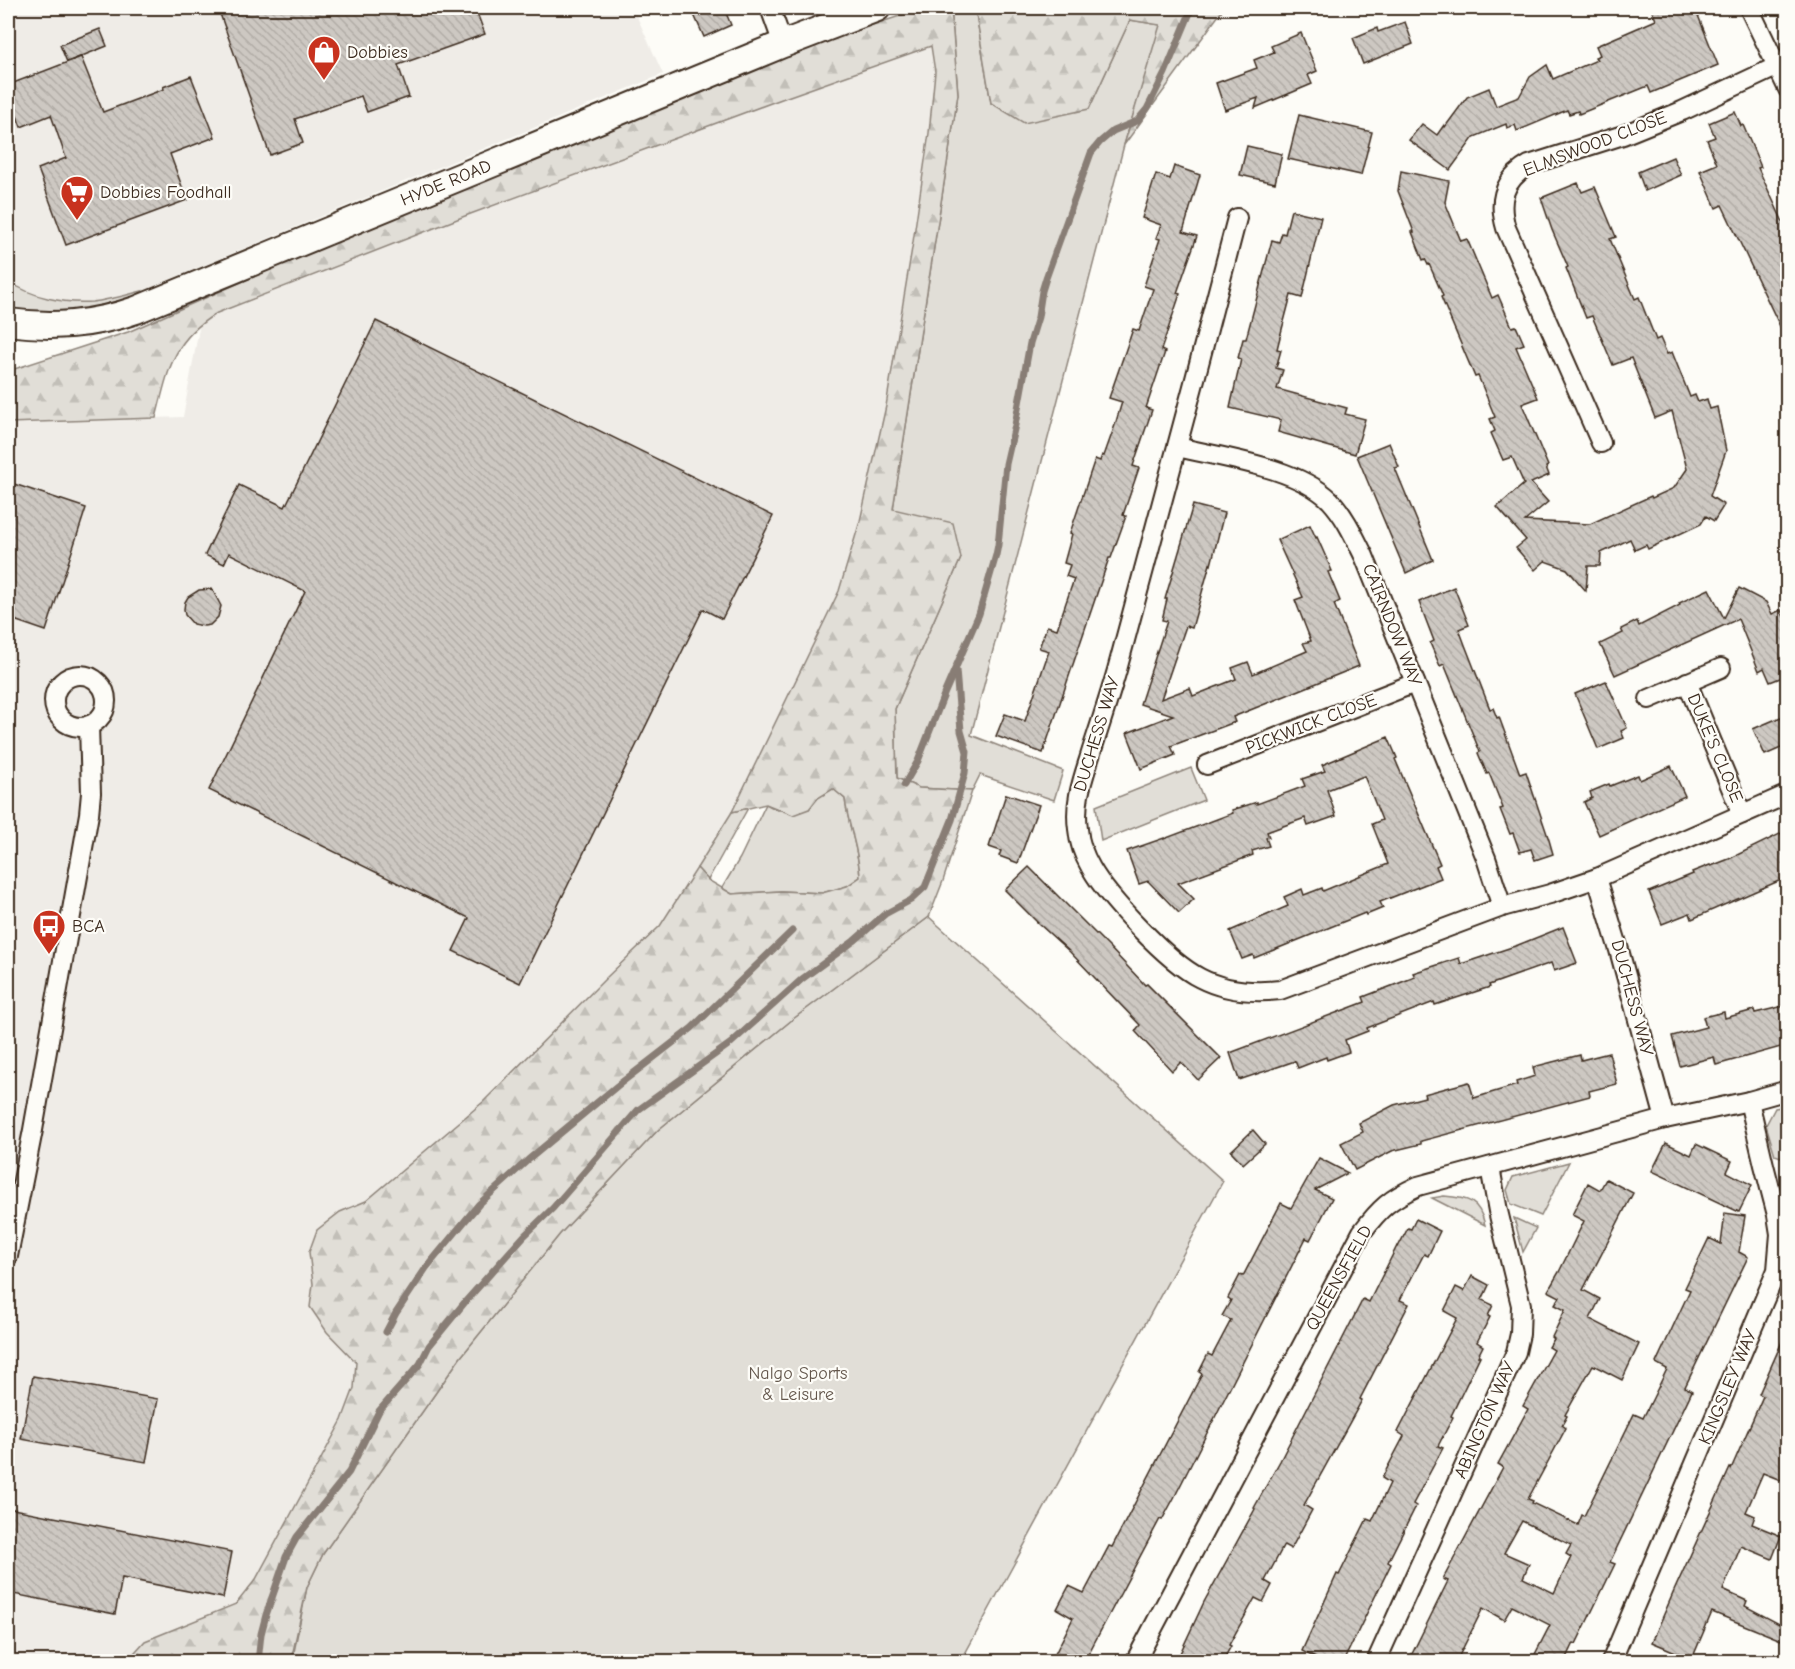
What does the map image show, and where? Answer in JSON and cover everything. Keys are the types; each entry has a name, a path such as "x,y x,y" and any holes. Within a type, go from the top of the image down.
{"main road":[{"name":"HYDE ROAD","path":"8,322 48,326 76,325 128,313 783,44 877,8"}],"street":[{"path":"770,8 783,44"},
{"path":"1749,8 1788,89"},
{"name":"ELMSWOOD CLOSE","path":"1601,443 1506,228 1502,213 1506,187 1518,171 1529,165 1623,135 1682,111 1778,66"},
{"name":"DUCHESS WAY","path":"1237,218 1178,447 1114,679 1077,798 1078,828 1089,866 1102,886 1153,941 1179,964 1212,983 1230,989 1247,991 1280,990 1502,907 1597,878 1788,794"},
{"name":"CAIRNDOW WAY","path":"1178,447 1279,472 1309,485 1330,501 1344,518 1364,556 1486,858 1502,907"},
{"name":"DUKE'S CLOSE","path":"1649,699 1720,668"},
{"name":"DUKE'S CLOSE","path":"1687,682 1742,814"},
{"name":"PICKWICK CLOSE","path":"1207,765 1415,683"},
{"path":"8,1256 33,1130 89,814 91,793 89,725"},
{"name":"DUCHESS WAY","path":"1597,878 1665,1119"},
{"name":"QUEENSFIELD","path":"1135,1662 1362,1232 1387,1203 1418,1186 1665,1119 1788,1090"},
{"name":"KINGSLEY WAY","path":"1611,1662 1777,1270 1780,1234 1777,1215 1749,1101"},
{"name":"ABINGTON WAY","path":"1376,1662 1516,1352 1520,1334 1521,1305 1498,1211 1490,1167"}],"shaded area":[{"path":"8,8 633,8 663,74 142,291 93,302 66,302 17,287 8,281"},
{"path":"931,46 935,72 929,133 913,242 886,406 860,521 839,591 732,812 660,926 483,1102 366,1201 340,1212 309,1252 313,1284 310,1307 327,1332 356,1362 354,1388 342,1420 256,1579 236,1604 145,1641 127,1661 8,1661 8,423 183,417 200,323 217,313 465,216"}],"green space":[{"path":"924,8 951,8 958,94 893,509 953,523 961,558 895,709 897,778 919,788 972,791 929,917 793,1019 658,1130 560,1234 460,1358 323,1554 307,1587 291,1661 127,1661 145,1641 236,1604 256,1579 342,1420 354,1388 356,1362 327,1332 310,1307 313,1284 309,1252 317,1230 340,1212 366,1201 483,1102 660,926 697,868 708,880 732,894 781,891 822,893 847,886 860,877 858,857 845,799 833,789 818,798 809,809 793,815 766,804 732,812 839,591 860,521 886,406 913,242 929,133 935,72 931,46 465,216 217,313 190,334 174,358 156,418 8,423 8,371 128,332 275,267 638,115 818,43"},
{"path":"951,8 975,8 991,103 1089,109 1130,20 1161,25 1124,145 971,735 1063,771 1054,800 980,775 972,791 919,788 897,778 895,709 961,558 893,509 958,94"},
{"path":"975,8 1224,8 1124,145 1160,25 1130,20 1089,109 1024,123 991,103"},
{"path":"8,281 37,295 70,302 98,301 142,291 130,300 100,308 74,313 48,314 8,308"},
{"path":"1191,768 1204,800 1101,841 1096,806"},
{"path":"833,788 845,799 858,857 860,877 847,886 822,893 781,891 732,894 722,888 740,858 766,804 777,810 809,809 818,798"},
{"path":"748,808 708,880 697,868 732,812"},
{"name":"Nalgo Sports & Leisure","path":"929,917 1223,1181 961,1661 292,1662 307,1587 323,1554 460,1358 560,1234 658,1130 793,1019"},
{"path":"1787,1106 1787,1142 1781,1157 1775,1155 1766,1125 1775,1108"},
{"path":"1569,1162 1541,1216 1511,1204 1507,1190 1513,1177"},
{"path":"1444,1196 1466,1199 1476,1205 1485,1225 1432,1198"},
{"path":"1514,1218 1536,1228 1523,1252"}],"building":[{"name":"Dobbies","path":"218,8 475,8 485,34 398,65 409,97 367,112 361,96 295,119 303,143 270,155"},
{"path":"691,8 724,8 731,25 704,37"},
{"path":"1651,8 1695,8 1718,65 1651,93 1648,86 1579,114 1578,111 1569,114 1567,110 1517,131 1515,125 1507,128 1506,124 1474,137 1450,170 1409,140 1422,124 1437,135 1467,97 1489,88 1496,106 1519,97 1530,77 1547,65 1553,79 1597,60 1595,57 1600,55 1596,46 1656,20"},
{"path":"1405,22 1413,44 1363,64 1353,38 1377,28 1378,32"},
{"path":"100,29 107,46 67,62 60,45"},
{"path":"1301,33 1317,71 1308,75 1312,84 1255,108 1258,98 1225,110 1216,83 1257,68 1254,60 1274,52 1271,46"},
{"path":"81,57 103,112 164,89 163,87 191,76 215,137 170,154 187,200 66,245 38,169 66,158 51,115 21,127 8,92 8,85"},
{"path":"1735,112 1741,126 1743,125 1761,167 1758,168 1788,233 1788,343 1722,205 1716,208 1700,171 1717,164 1707,140 1715,137 1709,123"},
{"path":"1299,115 1372,132 1361,175 1288,159"},
{"path":"1247,146 1282,154 1275,183 1240,175"},
{"path":"1673,157 1681,175 1645,191 1638,172"},
{"path":"1174,166 1200,175 1183,232 1197,236 1177,293 1180,294 1161,350 1165,352 1146,408 1152,410 1133,466 1139,468 1123,515 1126,516 1111,558 1109,558 1043,753 996,736 1005,714 1025,721 1049,651 1039,648 1047,626 1057,629 1074,579 1066,576 1070,565 1064,563 1072,534 1070,533 1095,459 1100,461 1102,455 1104,456 1115,425 1122,402 1109,398 1133,329 1139,331 1153,289 1144,286 1160,239 1156,238 1161,225 1142,218 1156,174 1170,179"},
{"path":"1401,171 1449,181 1445,202 1461,241 1467,239 1492,298 1498,295 1512,327 1516,326 1524,344 1516,347 1538,398 1522,404 1548,466 1546,467 1549,475 1531,483 1548,502 1525,521 1590,524 1674,488 1687,469 1672,411 1655,418 1631,358 1613,365 1592,316 1586,318 1566,268 1568,267 1541,198 1578,183 1582,192 1595,187 1616,237 1610,239 1635,299 1639,297 1656,340 1660,338 1667,354 1672,352 1690,397 1695,395 1698,402 1707,399 1710,409 1717,407 1726,451 1710,496 1724,505 1714,521 1706,516 1701,524 1648,549 1646,545 1635,550 1630,539 1601,553 1600,566 1588,566 1586,591 1567,569 1545,561 1535,570 1516,548 1526,540 1497,507 1524,484 1512,457 1503,460 1491,433 1495,431 1490,419 1495,417 1478,376 1475,377 1429,264 1425,259 1423,260 1398,191"},
{"path":"1291,210 1321,217 1302,298 1291,295 1281,333 1277,349 1281,350 1276,368 1283,370 1277,389 1347,408 1345,414 1365,419 1355,454 1278,432 1281,420 1230,408 1241,359 1238,358 1243,339 1246,339 1272,240 1279,242 1282,233 1285,234"},
{"path":"376,321 773,516 722,619 703,609 520,983 453,951 469,918 209,790 305,591 229,553 224,564 205,555 239,485 285,507"},
{"path":"1389,443 1399,467 1395,468 1433,560 1406,573 1357,456"},
{"path":"8,482 86,508 46,631 8,618"},
{"path":"1193,505 1224,513 1192,628 1186,626 1161,699 1190,688 1193,696 1236,679 1232,668 1248,662 1253,674 1307,651 1303,643 1311,641 1295,600 1303,597 1277,540 1310,525 1332,571 1328,572 1340,601 1334,604 1359,666 1233,717 1235,722 1171,746 1175,755 1141,769 1127,733 1173,715 1140,704 1167,621 1162,620 1167,599 1165,599"},
{"path":"1454,587 1469,625 1459,629 1465,645 1490,709 1493,708 1497,718 1499,717 1520,774 1526,772 1549,840 1553,854 1535,860 1531,849 1520,852 1513,833 1510,834 1500,809 1503,808 1478,753 1480,752 1444,664 1440,666 1430,643 1434,641 1419,602"},
{"path":"1739,588 1766,602 1772,614 1781,610 1788,626 1788,675 1770,682 1764,668 1759,671 1738,619 1615,675 1600,644 1623,633 1621,629 1637,621 1639,626 1709,589 1724,618"},
{"path":"212,589 221,606 218,617 210,625 193,624 185,615 185,602 188,597 199,590"},
{"path":"1606,681 1627,728 1621,731 1624,738 1598,749 1575,694"},
{"path":"1788,714 1788,745 1765,755 1753,729"},
{"path":"1388,737 1397,758 1395,759 1440,864 1436,866 1441,878 1380,902 1383,908 1366,915 1365,913 1254,958 1253,955 1242,959 1230,931 1288,906 1284,897 1302,889 1304,895 1322,888 1323,891 1388,864 1372,824 1382,820 1364,776 1327,790 1336,816 1308,826 1305,818 1267,832 1269,837 1266,838 1269,846 1252,851 1253,855 1178,883 1194,899 1179,913 1148,881 1139,884 1127,851 1233,813 1232,810 1257,802 1257,804 1305,786 1302,779 1325,771 1322,765"},
{"path":"1671,766 1685,796 1599,835 1584,802 1592,798 1590,792 1638,775 1640,780"},
{"path":"1006,794 1039,805 1018,863 999,856 1001,851 989,847"},
{"path":"1788,830 1788,877 1692,919 1690,913 1662,924 1649,892 1693,874 1692,872 1729,859"},
{"path":"1029,867 1145,985 1147,984 1221,1058 1198,1080 1181,1062 1172,1071 1135,1031 1140,1025 1070,952 1005,890"},
{"path":"1563,927 1577,963 1554,971 1551,963 1489,985 1490,987 1435,1005 1434,1002 1367,1028 1368,1031 1345,1040 1349,1052 1327,1060 1326,1057 1298,1068 1295,1061 1239,1080 1230,1053 1365,1002 1363,997 1415,977 1413,973 1459,958 1461,964"},
{"path":"1788,1005 1788,1045 1716,1065 1714,1057 1680,1066 1672,1036 1706,1027 1703,1017 1724,1012 1725,1018 1754,1010 1755,1013"},
{"path":"1609,1053 1617,1084 1589,1091 1590,1096 1421,1141 1421,1144 1392,1151 1355,1170 1341,1143 1363,1132 1359,1123 1394,1105 1425,1097 1424,1094 1469,1082 1474,1098 1517,1085 1516,1082 1535,1076 1533,1067 1580,1055 1581,1060"},
{"path":"1253,1130 1265,1144 1243,1164 1231,1151"},
{"path":"1666,1143 1691,1155 1696,1144 1732,1161 1727,1172 1752,1185 1739,1212 1652,1171"},
{"path":"1319,1158 1348,1173 1315,1190 1332,1198 1310,1240 1306,1238 1174,1498 1162,1520 1160,1519 1084,1662 1051,1662 1073,1618 1057,1609 1069,1586 1084,1593 1109,1546 1112,1547 1202,1374 1199,1372 1208,1354 1212,1356 1231,1320 1222,1316 1231,1300 1228,1298 1240,1275 1243,1276 1281,1203 1291,1208"},
{"path":"1606,1179 1633,1193 1583,1290 1600,1299 1590,1319 1639,1344 1622,1380 1593,1365 1565,1415 1567,1416 1562,1425 1566,1428 1528,1499 1578,1525 1634,1414 1643,1418 1667,1369 1656,1363 1690,1290 1685,1288 1709,1238 1721,1244 1725,1213 1745,1216 1739,1252 1748,1257 1685,1387 1692,1391 1610,1562 1615,1564 1565,1662 1531,1662 1550,1625 1512,1606 1504,1620 1483,1608 1456,1662 1408,1662 1448,1581 1443,1579 1503,1467 1498,1464 1528,1409 1523,1406 1554,1350 1549,1347 1565,1310 1555,1305 1560,1297 1548,1291 1584,1221 1572,1215 1588,1183 1600,1190","holes":["1522,1521 1571,1545 1566,1554 1571,1557 1554,1593 1523,1578 1529,1564 1504,1553"]},
{"path":"1416,1219 1440,1231 1428,1256 1424,1254 1400,1300 1409,1304 1360,1399 1362,1400 1304,1505 1312,1510 1291,1549 1284,1545 1265,1581 1272,1585 1263,1602 1255,1598 1222,1662 1176,1662 1204,1602 1255,1509 1363,1299 1369,1302 1397,1246"},
{"path":"1472,1276 1489,1285 1482,1300 1493,1305 1488,1316 1490,1317 1477,1342 1483,1346 1478,1356 1480,1356 1438,1446 1443,1448 1413,1504 1416,1506 1388,1562 1391,1564 1343,1662 1323,1662 1302,1651 1337,1574 1339,1575 1367,1519 1372,1521 1390,1483 1382,1478 1404,1436 1398,1432 1457,1318 1444,1311 1456,1287 1464,1291"},
{"path":"1788,1328 1788,1405 1781,1422 1788,1425 1788,1483 1763,1473 1746,1512 1755,1516 1752,1524 1781,1536 1772,1559 1741,1546 1723,1590 1747,1601 1745,1606 1787,1628 1781,1640 1712,1612 1692,1659 1652,1642 1763,1396 1759,1394"},
{"path":"33,1376 158,1399 146,1462 21,1439"},
{"path":"8,1508 232,1552 223,1598 122,1578 115,1614 8,1593"}],"waterway":[{"path":"904,785 918,761 979,614 998,545 1006,464 1042,291 1091,153 1113,131 1137,121 1147,109 1192,8"},
{"path":"258,1662 266,1615 286,1557 297,1537 349,1472 379,1411 420,1364 429,1346 465,1302 524,1236 553,1208 638,1110 731,1043 802,979 854,941 885,914 911,900 925,887 952,820 965,773 967,752 961,731 956,670"},
{"path":"386,1332 426,1268 479,1204 617,1086 692,1028 792,931"}],"place":[{"name":"Dobbies","path":"324,81"},
{"name":"Dobbies Foodhall","path":"77,221"},
{"name":"BCA","path":"49,955"}]}
